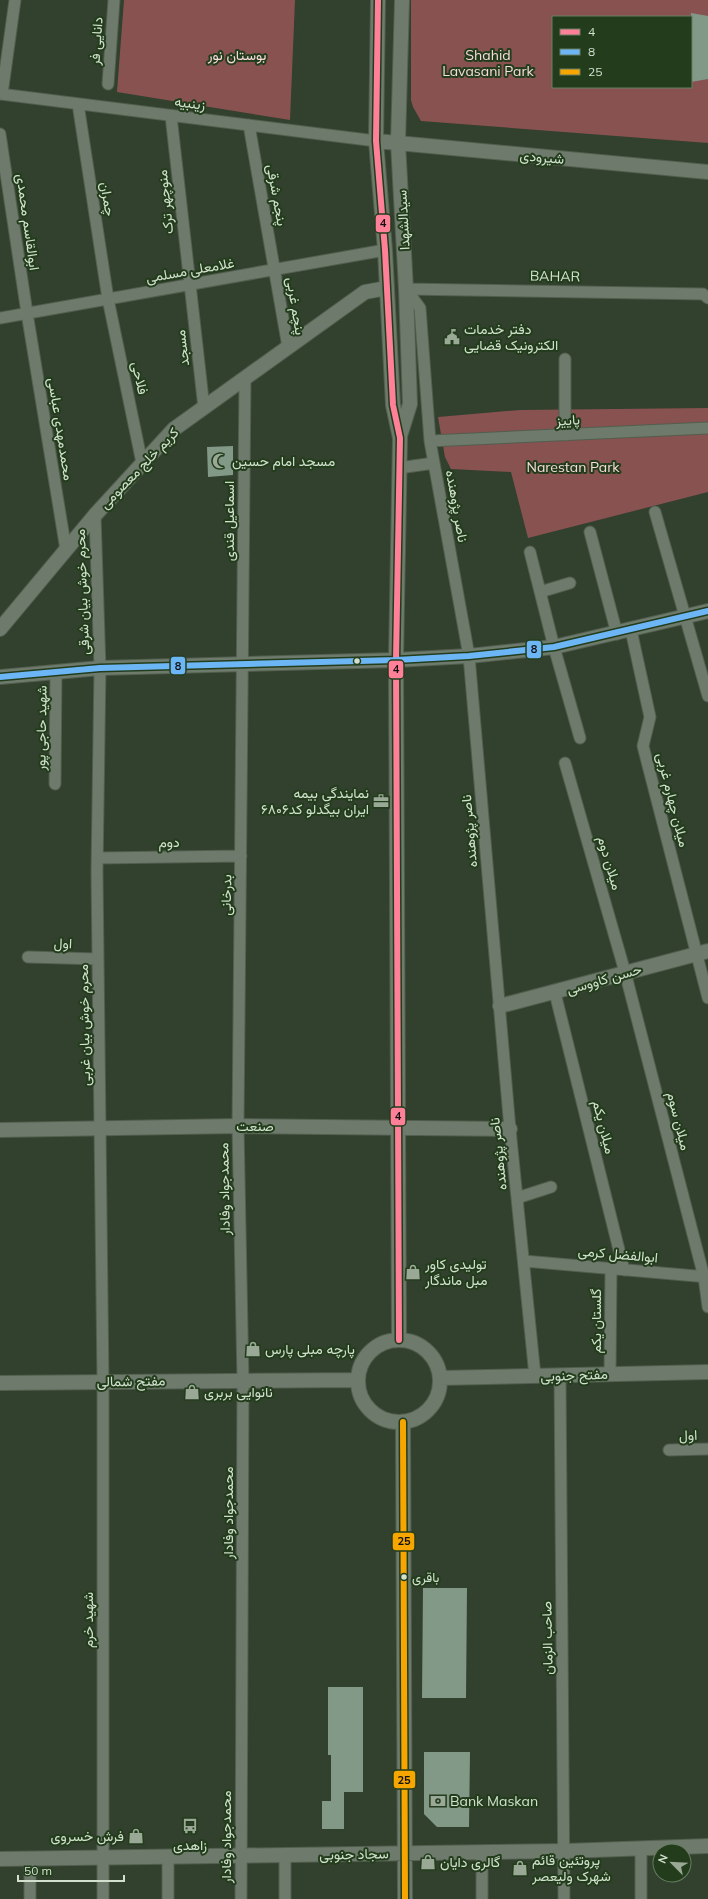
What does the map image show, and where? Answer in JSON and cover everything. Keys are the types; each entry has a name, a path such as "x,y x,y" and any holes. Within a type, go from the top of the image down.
{"street":[{"path":"1,94 15,0"},
{"name":"دانایی فر","path":"108,84 114,0"},
{"name":"سیدالشهدا","path":"378,0 376,141 385,250 393,404 400,438 396,660 399,1340"},
{"name":"سیدالشهدا","path":"400,438 410,404 406,289 398,143 402,0"},
{"name":"زینبیه","path":"1,94 376,141"},
{"name":"چمران","path":"78,104 108,299"},
{"name":"منوچهر ترک","path":"171,116 190,285"},
{"name":"پنجم شرقی","path":"249,125 275,270"},
{"name":"ابوالقاسم محمدی","path":"0,134 27,313"},
{"name":"شیرودی","path":"376,141 708,172"},
{"name":"غلامعلی مسلمی","path":"0,318 385,250"},
{"name":"پنچم غربی","path":"275,270 288,347"},
{"name":"مسجد","path":"190,285 204,408"},
{"name":"کریم خلج معصومی","path":"0,629 95,515 174,429 365,292 387,288"},
{"name":"BAHAR","path":"406,289 706,296"},
{"name":"ناصر پژوهنده","path":"406,289 420,308 430,441 469,656 510,1129 535,1376"},
{"name":"فلاحی","path":"108,299 142,463"},
{"name":"محمدمهدی عباسی","path":"27,313 66,550"},
{"path":"565,359 565,435"},
{"name":"اسماعیل قندی","path":"243,664 245,379"},
{"name":"پاییز","path":"430,441 708,428"},
{"path":"399,468 434,463"},
{"path":"655,512 708,696"},
{"name":"محرم خوش بیان شرقی","path":"95,515 100,668"},
{"path":"590,532 617,634"},
{"path":"530,552 554,647 580,738"},
{"path":"540,592 570,583"},
{"path":"0,678 100,668 396,660 469,656 554,647 617,634 708,611"},
{"name":"میلان چهارم غربی","path":"631,630 650,717 643,746 702,953 708,998"},
{"name":"بدرخانی","path":"238,1126 243,664"},
{"name":"محرم خوش بیان غربی","path":"100,668 98,959 103,1382"},
{"name":"شهید حاجی پور","path":"55,784 56,672"},
{"name":"میلان دوم","path":"565,763 626,972"},
{"name":"دوم","path":"98,858 241,856"},
{"name":"حسن کاووسی","path":"500,1006 702,953"},
{"name":"اول","path":"28,957 98,959"},
{"name":"میلان سوم","path":"626,972 706,1277 708,1307"},
{"name":"میلان یکم","path":"555,992 624,1270"},
{"name":"صنعت","path":"0,1130 238,1126 510,1129"},
{"name":"محمدجواد وفادار","path":"238,1126 243,1380 241,1899"},
{"path":"518,1198 551,1187"},
{"name":"ابوالفضل کرمی","path":"524,1261 706,1277"},
{"name":"گلستان یکم","path":"610,1374 611,1269"},
{"path":"399,1340 417,1344 431,1355 438,1366 440,1378 439,1391 434,1402 426,1412 415,1419 403,1422 389,1421 376,1415 366,1405 360,1393 358,1380 361,1367 367,1356 376,1347 387,1342 399,1340"},
{"name":"مفتح جنوبی","path":"440,1378 708,1372"},
{"name":"صاحب الزمان","path":"560,1376 565,1851 564,1899"},
{"name":"مفتح شمالی","path":"0,1383 358,1380"},
{"name":"شهید خرم","path":"103,1382 103,1899"},
{"path":"403,1422 405,1899"},
{"name":"اول","path":"669,1450 708,1449"},
{"name":"سجاد جنوبی","path":"0,1859 565,1851 708,1846"},
{"path":"641,1848 641,1899"},
{"path":"482,1852 482,1899"},
{"path":"285,1855 285,1899"},
{"path":"168,1857 168,1899"},
{"path":"30,1859 30,1899"}],"green space":[{"name":"بوستان نور","path":"124,0 295,0 290,120 117,92"},
{"name":"Shahid Lavasani Park","path":"411,0 708,0 708,143 421,121 413,107 411,100"},
{"name":"Narestan Park","path":"708,408 708,492 528,538 511,472 451,469 445,457 438,417 520,410"}],"building":[{"path":"691,13 708,16 708,79 692,82 692,16"},
{"name":"مسجد امام حسین","path":"233,446 233,475 208,477 207,447"},
{"path":"423,1588 467,1588 466,1698 422,1698"},
{"path":"328,1687 363,1687 363,1792 344,1792 344,1829 322,1829 322,1801 331,1801 331,1755 328,1755"},
{"path":"424,1752 470,1752 469,1827 437,1827 424,1814"}],"transit line":[{"name":"4","path":"378,0 376,141 385,250 393,405 400,438 396,660 399,1340"},
{"name":"8","path":"0,677 100,668 396,660 469,656 554,647 708,611"},
{"name":"25","path":"403,1422 405,1899"}],"place":[{"name":"دفتر خدمات الکترونیک قضایی","path":"452,337"},
{"name":"مسجد امام حسین","path":"220,461"},
{"name":"نمایندگی بیمه ایران بیگدلو کد۶۸۰۶","path":"381,801"},
{"name":"تولیدی کاور مبل ماندگار","path":"413,1272"},
{"name":"پارچه مبلی پارس","path":"253,1349"},
{"name":"نانوایی بربری","path":"192,1392"},
{"name":"باقری","path":"404,1577"},
{"name":"Bank Maskan","path":"438,1801"},
{"name":"زاهدی","path":"190,1826"},
{"name":"فرش خسروى","path":"136,1836"},
{"name":"گالری دایان","path":"428,1862"},
{"name":"پروتئین قائم شهرک ولیعصر","path":"520,1868"}]}
